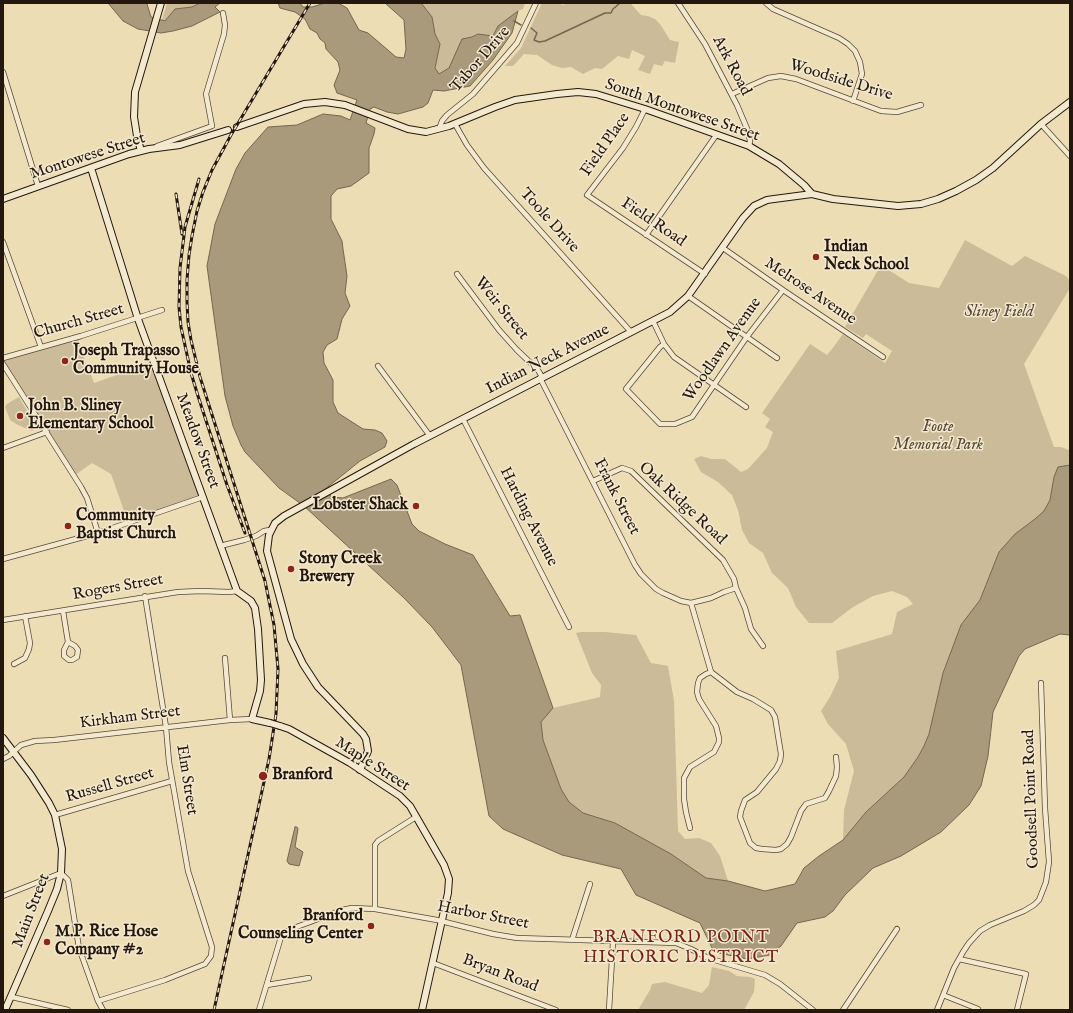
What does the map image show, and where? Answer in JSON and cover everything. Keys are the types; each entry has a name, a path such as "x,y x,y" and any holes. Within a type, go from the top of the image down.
{"street":[{"path":"141,151 136,129 135,99 161,3"},
{"name":"Tabor Drive","path":"439,129 442,121 447,115 473,94 517,43 536,3"},
{"name":"Ark Road","path":"678,3 706,44 732,94 748,131 750,141 749,146"},
{"path":"766,3 774,9 839,38 855,50 860,62 862,74 853,101"},
{"path":"150,149 212,126 206,94 224,34 225,25 223,13"},
{"path":"3,72 38,186"},
{"name":"Woodside Drive","path":"732,94 768,78 781,76 796,79 873,109 893,112 921,105"},
{"name":"South Montowese Street","path":"237,128 310,103 325,102 339,104 413,130 426,132 455,124 507,102 524,98 578,92 596,94 645,109 749,146 780,164 812,194"},
{"path":"812,194 833,199 898,206 926,203 956,191 994,168 1041,124 1070,102"},
{"name":"Field Place","path":"587,195 623,148 645,109"},
{"name":"Toole Drive","path":"455,124 467,145 484,168 631,332"},
{"path":"1041,124 1070,156"},
{"name":"Montowese Street","path":"3,199 141,151 180,146 228,130"},
{"path":"646,235 717,134"},
{"name":"Meadow Street","path":"91,168 138,319 220,546 237,590 253,604 256,613 261,680 260,691 252,719"},
{"name":"Indian Neck Avenue","path":"220,546 244,540 256,536 264,531 270,530 278,520 295,510 430,436 670,312 688,296 754,206 767,200 812,194"},
{"name":"Field Road","path":"587,195 705,274"},
{"path":"3,242 41,347"},
{"name":"Melrose Avenue","path":"723,248 782,290 883,357"},
{"name":"Weir Street","path":"456,274 499,330 538,370 541,378"},
{"name":"Woodlawn Avenue","path":"664,344 626,389 660,424 675,424 692,417 746,338 782,290"},
{"path":"688,296 746,338 777,358"},
{"name":"Church Street","path":"3,358 138,319 162,310"},
{"path":"653,320 664,344 674,357 746,407"},
{"path":"3,364 87,498 98,533"},
{"path":"378,366 430,436"},
{"name":"Frank Street","path":"541,378 641,574 656,589 681,601 691,603"},
{"name":"Harding Avenue","path":"463,419 569,627"},
{"path":"3,448 47,432"},
{"name":"Oak Ridge Road","path":"593,481 622,468 631,471 722,560 734,579 751,629 763,646"},
{"path":"3,559 98,533 203,497"},
{"path":"270,530 267,545 268,557 291,638 303,664 318,686 366,739 368,751 360,770"},
{"path":"736,588 711,598 691,603 711,672 737,692 753,699 771,710 776,717 781,754 780,761 776,769 757,792 745,800 741,811 740,817 750,843 756,848 762,850 781,849 787,844 791,838 801,811 806,804 825,798 829,791 836,776 836,757"},
{"name":"Rogers Street","path":"3,620 145,596 201,590 229,592 237,590"},
{"name":"Elm Street","path":"98,1001 165,980 205,964 211,956 212,947 188,871 172,781 166,727 145,596"},
{"path":"63,611 68,642"},
{"path":"14,664 25,658 29,649 30,643 25,616"},
{"path":"226,658 230,720"},
{"path":"690,828 684,798 684,778 690,767 714,752 719,742 716,726 699,699 697,692 700,678 711,672"},
{"name":"Goodsell Point Road","path":"937,1010 959,959 969,943 980,931 990,925 1024,911 1034,905 1038,900 1046,882 1049,862 1041,683"},
{"name":"Maple Street","path":"252,719 289,729 360,770 400,796 410,806 444,865 448,874 449,888 443,921 422,1010"},
{"name":"Kirkham Street","path":"3,759 9,756 21,745 35,741 230,720 252,719"},
{"name":"Main Street","path":"3,738 42,791 55,815 62,846 61,873 48,911 12,997 5,1010"},
{"name":"Russell Street","path":"55,815 172,781"},
{"path":"375,909 375,845 378,840 416,817"},
{"path":"3,896 61,873 68,880 79,948 98,1001 103,1010"},
{"path":"572,940 590,884"},
{"name":"Harbor Street","path":"267,985 283,934 291,929 342,910 352,908 375,909 443,921 510,937 672,943 684,945 708,958 765,974 813,1010"},
{"path":"843,1010 897,929"},
{"path":"609,1010 613,942"},
{"path":"959,959 1026,974 1016,1010"},
{"name":"Bryan Road","path":"433,963 556,1010"},
{"path":"258,1010 267,985 309,978"},
{"path":"943,995 978,1009"},
{"path":"12,997 68,1010"}],"green space":[{"path":"167,3 200,3 192,7 175,9 165,21 162,20"},
{"path":"421,3 525,3 523,9 498,26 493,36 478,34 468,37 449,69 438,74 435,68 440,44 435,34 432,17"},
{"path":"542,3 556,3 564,5 566,3 632,3 641,15 655,19 670,40 679,42 675,63 665,61 662,66 654,64 650,74 638,70 645,56 632,50 629,59 618,56 602,69 595,68 583,74 571,67 562,68 552,65 537,55 524,54 513,66 505,66 521,48"},
{"path":"965,240 1012,266 1025,256 1066,276 1070,281 1070,288 1024,364 1054,447 1061,447 1069,450 1070,465 1061,467 1057,506 995,563 980,600 960,627 943,673 929,734 918,757 904,777 866,812 843,840 844,810 854,771 846,744 828,724 821,711 839,678 836,651 892,634 897,612 913,604 907,597 892,591 873,596 853,607 832,623 809,623 796,607 788,588 772,573 763,553 749,543 742,530 738,510 732,495 718,482 701,472 694,459 701,456 711,459 725,459 741,472 748,469 767,448 773,432 765,427 770,419 762,413 810,344 827,355 843,334 885,363 892,351 866,334 863,338 845,327 881,265 909,283 939,288"},
{"path":"78,337 88,372 90,372 94,383 154,362 203,497 128,522 111,474 92,463 74,476 3,364 3,358"},
{"path":"19,397 37,428 32,431 10,420 5,407 7,404"},
{"path":"605,632 636,635 651,663 668,666 674,701 678,831 685,839 699,838 711,843 720,856 728,881 706,878 671,854 615,823 583,813 569,802 561,789 543,740 541,722 553,708 600,697 601,685 592,673 576,633"},
{"path":"712,967 729,971 737,976 755,979 754,992 744,1010 638,1010 652,984 665,982 702,993 709,985"}],"shaded area":[{"path":"108,3 145,3 147,4 151,17 165,21 175,9 192,7 200,3 220,3 215,7 220,12 192,26 161,33 138,29 123,21"},
{"path":"278,3 300,3 303,7 312,7 325,3 338,3 347,8 359,30 368,33 396,57 404,58 406,49 404,20 385,3 421,3 432,17 435,34 440,44 435,68 439,74 449,68 462,39 478,34 493,36 498,26 518,11 512,33 493,60 470,86 444,91 433,90 428,103 423,107 398,114 374,107 370,109 366,123 375,128 369,148 369,173 351,186 337,189 331,196 331,219 342,241 347,276 345,293 350,306 342,319 337,339 327,345 323,352 324,363 333,380 333,402 338,413 363,429 375,430 382,433 387,441 385,447 360,461 324,490 332,497 343,498 391,479 397,485 412,524 419,531 445,544 473,555 510,616 520,615 553,708 541,722 543,740 561,789 569,802 583,813 615,823 671,854 706,878 728,881 765,891 795,884 804,868 843,840 866,812 904,777 918,757 929,734 943,673 961,625 980,600 999,552 1015,534 1044,511 1050,500 1054,477 1058,467 1070,465 1070,635 1060,634 1025,649 1019,656 993,712 988,756 981,786 969,805 941,832 901,856 873,868 845,895 833,911 825,917 797,923 781,946 770,955 747,959 714,952 700,923 636,895 621,869 562,855 503,829 489,816 461,665 432,627 404,598 304,506 279,488 245,452 241,445 233,426 225,396 207,266 215,224 236,169 245,153 268,127 297,125 323,114 341,116 350,120 357,100 337,93 334,85 340,70 338,62 326,49 325,43 320,39 317,33 310,29 305,19 295,12 280,8"},
{"path":"295,827 298,829 295,847 303,852 299,866 289,864 287,861"}],"waterway":[{"path":"531,28 537,33 534,40 539,42 545,41 605,13 611,13 620,3"},
{"path":"514,21 521,25"}],"railway":[{"path":"214,1010 269,759 276,714 278,669 274,625 265,581 200,377 191,340 187,302 189,255 197,211 212,170 231,135 310,3"},
{"path":"199,179 185,227 180,268 179,307 181,327 191,373 198,396 227,485 245,533"},
{"path":"176,194 182,234"}],"place":[{"name":"Indian Neck School","path":"816,257"},
{"name":"Joseph Trapasso Community House","path":"65,361"},
{"name":"John B. Sliney Elementary School","path":"20,416"},
{"name":"Lobster Shack","path":"416,506"},
{"name":"Community Baptist Church","path":"68,526"},
{"name":"Stony Creek Brewery","path":"291,569"},
{"name":"Branford","path":"263,776"},
{"name":"Branford Counseling Center","path":"371,926"},
{"name":"M.P. Rice Hose Company #2","path":"47,942"}],"district":[{"name":"BRANFORD POINT HISTORIC DISTRICT","path":"681,949"}],"park label":[{"name":"Sliney Field","path":"999,313"},
{"name":"Foote Memorial Park","path":"938,437"}]}
